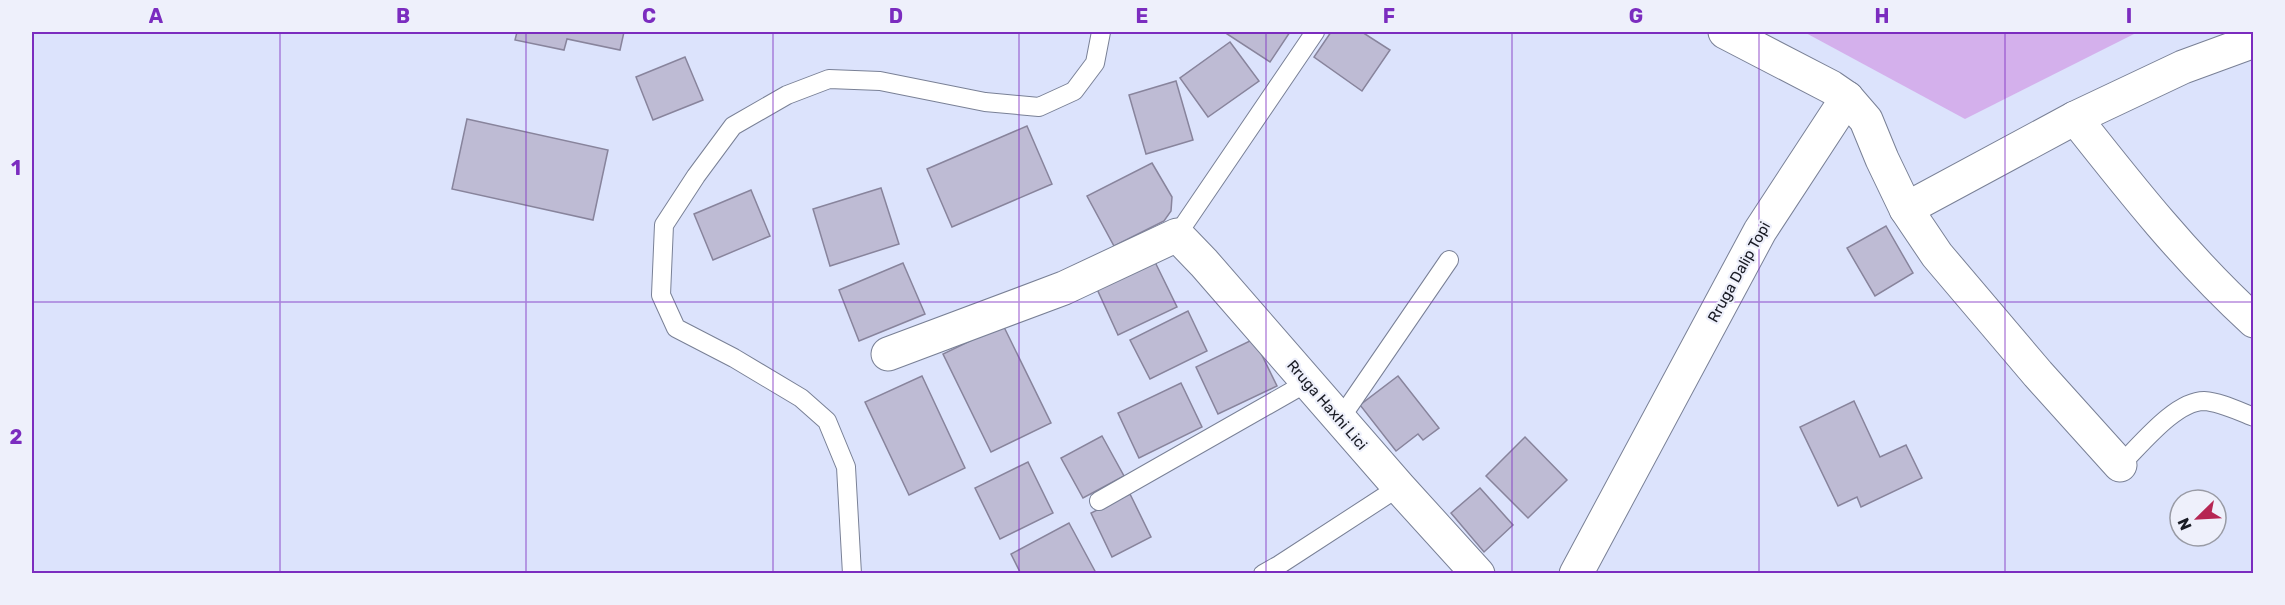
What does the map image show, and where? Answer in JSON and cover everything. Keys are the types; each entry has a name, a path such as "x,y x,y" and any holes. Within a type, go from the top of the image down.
{"street":[{"path":"1725,32 1831,87 1847,98 1866,120 1906,209 1937,255 2120,465"},
{"path":"1906,209 2075,118 2183,68 2253,41"},
{"name":"Rruga Dalip Topi","path":"1576,573 1760,231 1847,98"},
{"path":"2075,118 2158,223 2226,296 2253,321"},
{"path":"888,354 1064,288 1176,235"},
{"name":"Rruga Haxhi Lici","path":"1176,235 1478,573"}],"lane":[{"path":"852,573 846,467 827,421 801,398 734,358 676,328 661,295 664,225 733,126 788,95 829,79 880,81 985,102 1039,107 1074,91 1095,63 1101,32"},
{"path":"1176,235 1315,32"},
{"path":"1340,418 1449,260"},
{"path":"1099,501 1308,382"},
{"path":"2120,465 2179,408 2203,401 2253,417"},
{"path":"1263,573 1399,487"}],"shaded area":[{"path":"1804,32 2138,32 1965,119"}],"building":[{"path":"517,32 624,32 620,50 567,39 564,50 515,40"},
{"path":"1224,32 1290,32 1270,62"},
{"path":"1331,32 1362,32 1390,50 1362,91 1314,57"},
{"path":"1230,42 1259,81 1208,117 1180,78"},
{"path":"685,57 703,100 653,120 636,77"},
{"path":"1176,81 1193,140 1146,154 1129,95"},
{"path":"467,119 608,150 593,220 452,189"},
{"path":"1027,126 1052,184 952,227 927,169"},
{"path":"1152,163 1172,197 1171,211 1164,221 1114,246 1087,196"},
{"path":"881,188 899,244 830,266 813,209"},
{"path":"751,190 770,236 713,260 694,214"},
{"path":"1886,226 1913,273 1875,296 1847,248"},
{"path":"1155,262 1177,307 1118,335 1097,289"},
{"path":"903,263 925,314 859,341 839,290"},
{"path":"1188,311 1207,351 1150,379 1130,340"},
{"path":"1003,325 1051,423 991,452 943,354"},
{"path":"1254,339 1277,386 1218,414 1196,367"},
{"path":"922,376 965,468 909,495 865,402"},
{"path":"1398,376 1439,428 1423,440 1418,434 1396,451 1360,405"},
{"path":"1181,383 1202,427 1139,458 1118,413"},
{"path":"1854,401 1880,457 1906,445 1922,478 1861,507 1857,497 1838,506 1800,427"},
{"path":"1102,436 1124,476 1083,498 1061,458"},
{"path":"1525,437 1567,480 1528,518 1486,476"},
{"path":"1028,462 1053,513 1000,539 975,488"},
{"path":"1480,488 1513,525 1484,552 1451,513"},
{"path":"1130,494 1151,537 1112,557 1091,513"},
{"path":"1069,523 1096,573 1021,574 1011,554"}]}
